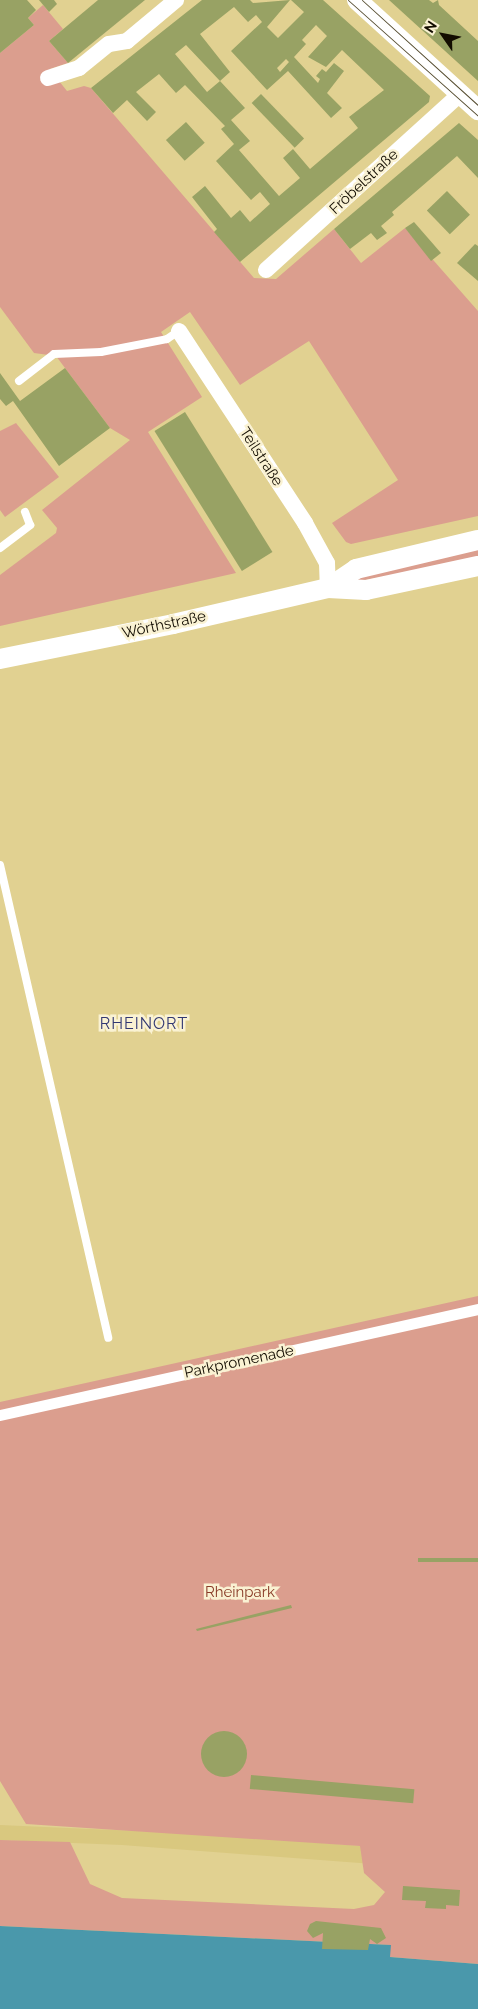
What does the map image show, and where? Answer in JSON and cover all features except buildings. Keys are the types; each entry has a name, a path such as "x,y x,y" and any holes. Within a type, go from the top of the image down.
{"street":[{"path":"48,78 79,68 109,44 127,41 176,0"},
{"path":"356,0 472,102"},
{"name":"Fröbelstraße","path":"266,270 472,102"},
{"name":"Teilstraße","path":"179,331 304,523 327,563 328,588"},
{"name":"Wörthstraße","path":"328,588 356,570 478,540"},
{"name":"Wörthstraße","path":"0,659 173,624 328,588 366,590 478,566"},
{"name":"Parkpromenade","path":"0,1415 478,1309"}],"lane":[{"path":"18,381 54,354 101,352 167,339 179,331"},
{"path":"0,548 30,525 25,512"},
{"path":"0,865 108,1338"}],"shaded area":[{"path":"0,1825 206,1834 361,1846 373,1864 122,1845 0,1840"}],"green space":[{"path":"43,5 63,29 49,41 68,63 50,69 55,76 67,91 84,86 91,88 254,278 276,279 334,229 361,263 405,228 478,311 478,516 351,544 346,542 332,523 398,480 309,341 240,385 190,312 161,332 202,397 148,432 236,573 0,626 0,575 56,533 57,528 42,510 130,440 110,428 56,356 34,353 0,307 0,53 34,25 28,18"},
{"path":"16,423 59,477 5,517 0,510 0,431"},
{"path":"478,548 478,559 360,581 356,578"},
{"name":"Rheinpark","path":"478,1296 478,1964 390,1957 390,1945 0,1926 0,1840 70,1842 90,1884 122,1898 354,1909 374,1905 385,1892 364,1873 360,1846 26,1824 0,1781 0,1402"}],"water":[{"path":"0,1926 391,1945 390,1957 478,1964 478,2009 0,2009"}],"tram line":[{"path":"348,0 478,116"},
{"path":"362,0 478,105"}],"district":[{"name":"RHEINORT","path":"144,1024"}]}
